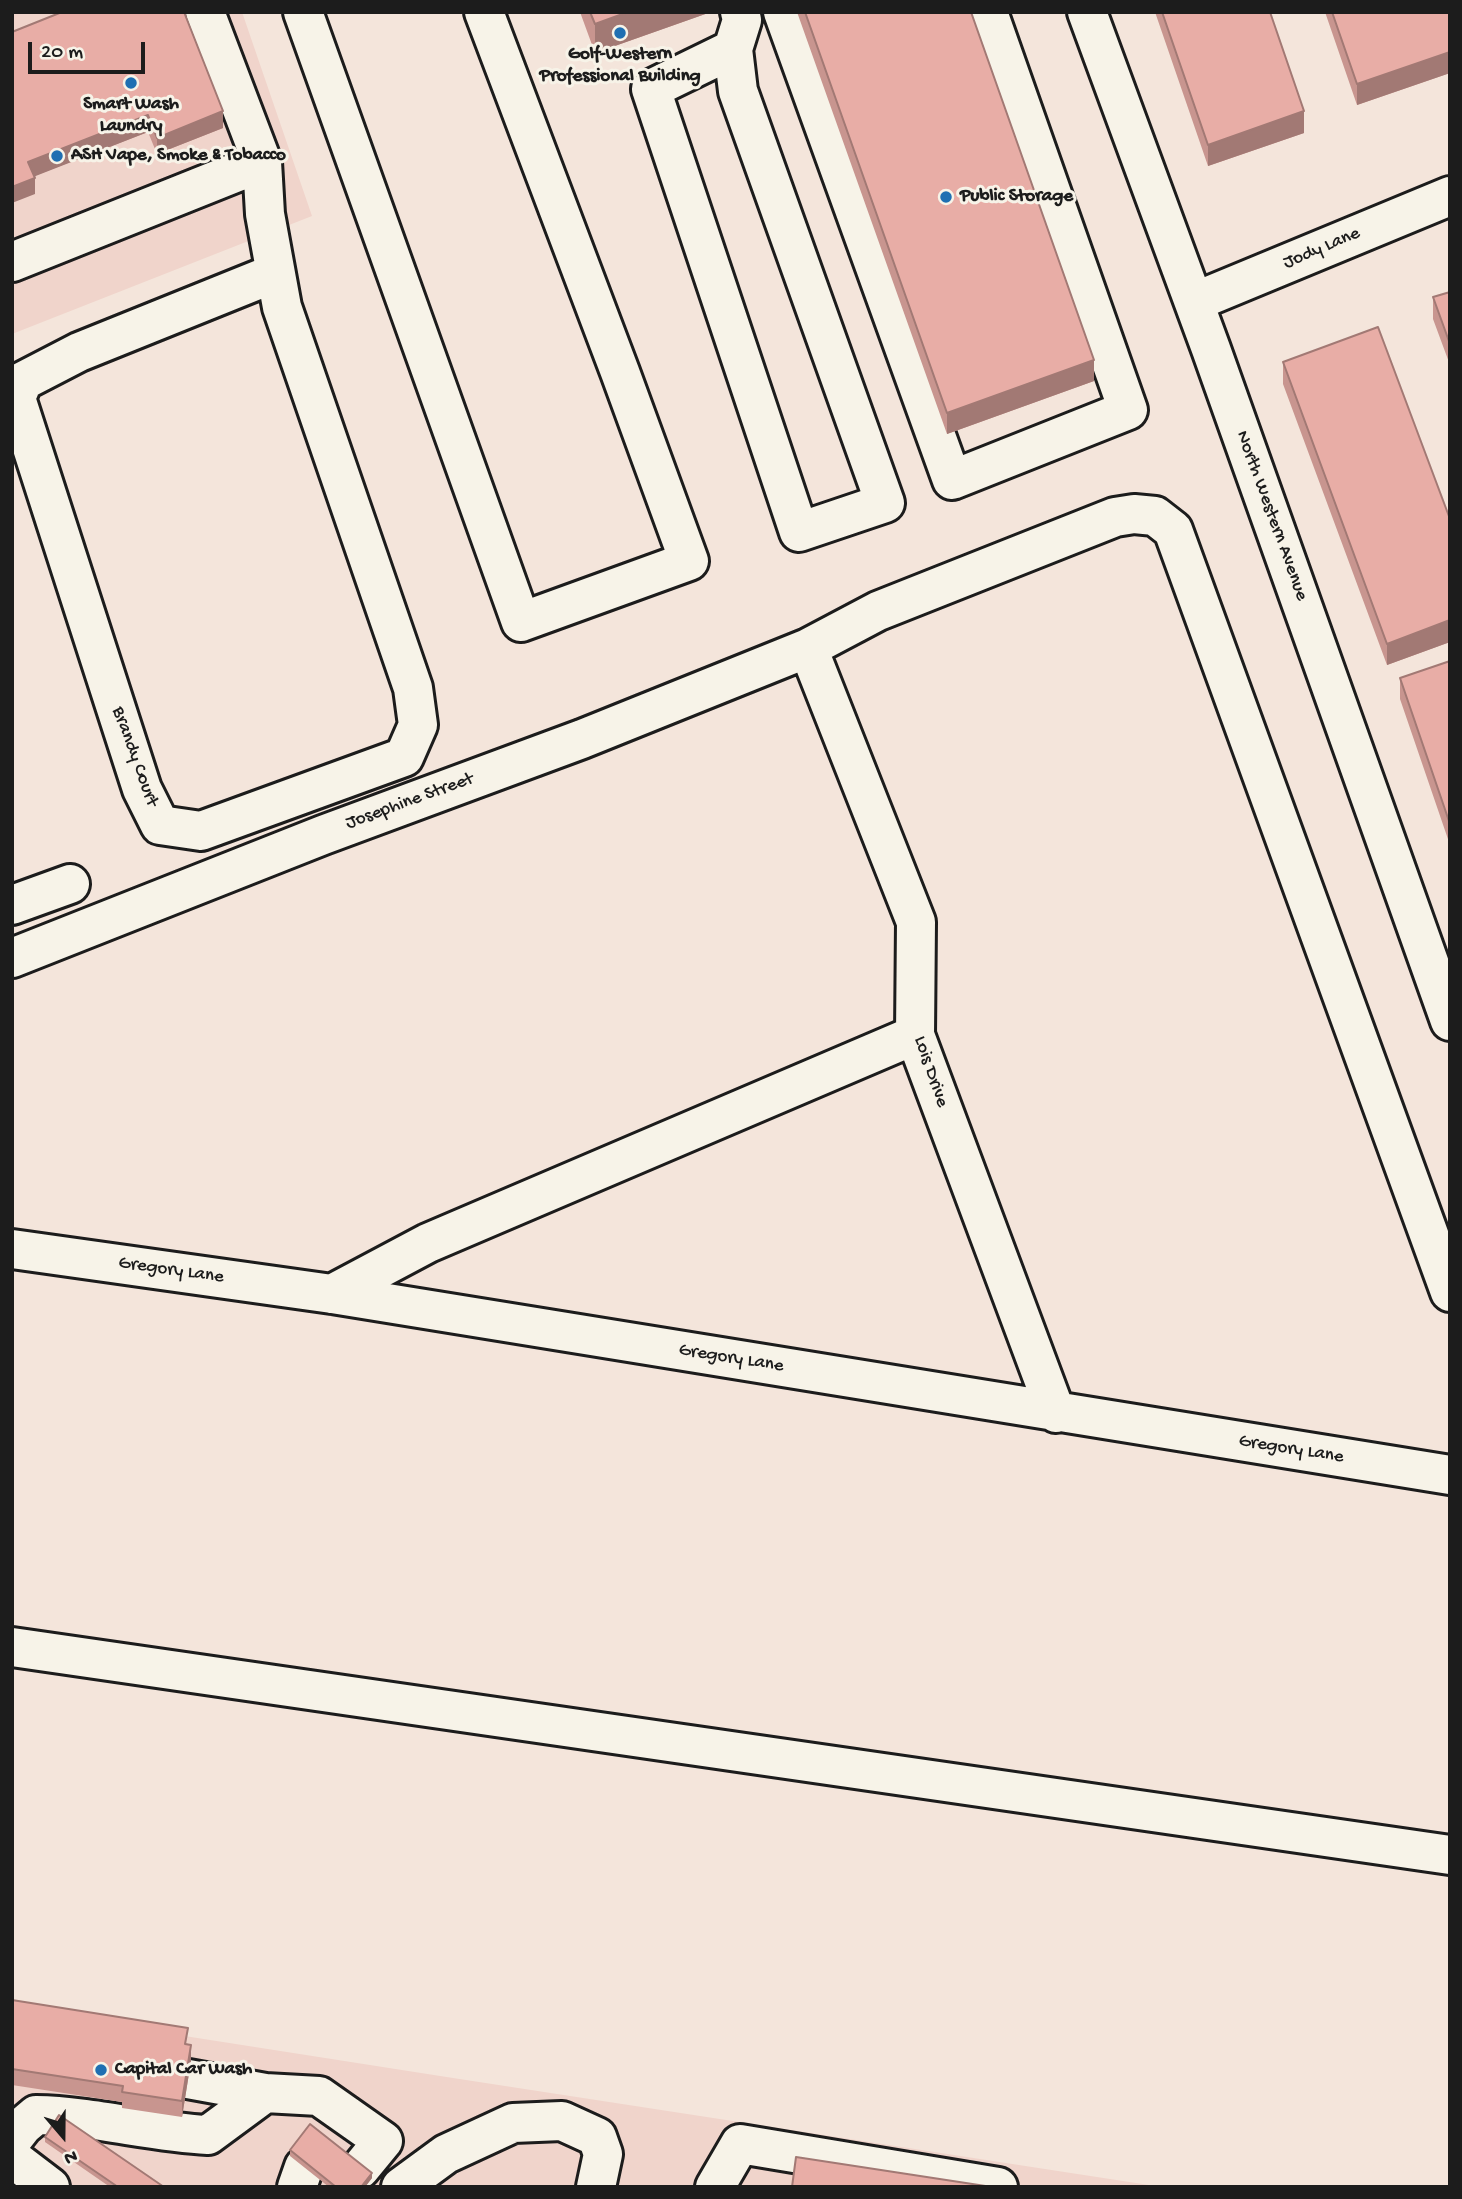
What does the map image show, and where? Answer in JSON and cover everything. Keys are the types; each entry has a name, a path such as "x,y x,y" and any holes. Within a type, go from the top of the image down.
{"street":[{"name":"Brandy Court","path":"205,12 262,163 265,214 282,307 413,688 418,725 404,757 201,831 160,825 142,789 16,398 23,381 79,352 275,273"},
{"path":"303,12 521,622 689,561 484,12"},
{"path":"733,50 651,89 799,532 885,503 738,91 733,50 742,20 740,12"},
{"path":"783,12 953,481 1128,410 988,12"},
{"name":"North Western Avenue","path":"1087,12 1194,302 1450,1021"},
{"path":"12,262 262,163"},
{"name":"Jody Lane","path":"1194,302 1450,196"},
{"name":"Josephine Street","path":"12,958 323,835 582,739 808,648 878,611 1115,517 1134,514 1155,516 1174,530 1450,1292"},
{"name":"Lois Drive","path":"808,648 916,922 915,1035 1056,1413"},
{"path":"12,905 70,884"},
{"path":"332,1293 428,1243 915,1035"},
{"name":"Gregory Lane","path":"12,1249 332,1293 1056,1413 1450,1475"},
{"path":"12,1647 1450,1855"},
{"path":"188,2079 265,2093 319,2096 331,2159"},
{"path":"12,2140 36,2115 61,2115 172,2133 208,2135 265,2093"},
{"path":"401,2187 446,2154 513,2123 562,2121 597,2137 603,2154 596,2187"},
{"path":"715,2187 740,2144 998,2187"},
{"path":"12,2158 50,2187"}],"shaded area":[{"path":"12,12 242,12 312,216 12,334"},
{"path":"12,2009 453,2078 1162,2187 12,2187"}],"building":[{"path":"62,12 184,12 223,111 157,138 148,115 28,162 35,178 12,187 12,32"},
{"path":"590,12 628,12 595,24"},
{"name":"Public Storage","path":"805,12 971,12 1094,360 947,413"},
{"path":"1162,12 1270,12 1304,111 1208,145"},
{"path":"1332,12 1450,12 1450,52 1357,84"},
{"path":"1450,292 1450,344 1433,297"},
{"path":"1378,327 1450,519 1450,620 1387,644 1283,362"},
{"path":"1450,661 1450,824 1400,678"},
{"name":"Capital Car Wash","path":"12,2000 188,2028 185,2044 191,2045 182,2101 122,2092 123,2086 12,2069"},
{"path":"59,2115 164,2187 118,2187 45,2137"},
{"path":"310,2124 372,2173 361,2187 336,2187 290,2150"},
{"path":"796,2157 992,2187 792,2187"}],"place":[{"name":"Golf-Western Professional Building","path":"620,33"},
{"name":"Smart Wash Laundry","path":"131,83"},
{"name":"ASH Vape, Smoke & Tobacco","path":"57,156"},
{"name":"Public Storage","path":"946,197"},
{"name":"Capital Car Wash","path":"101,2070"}]}
